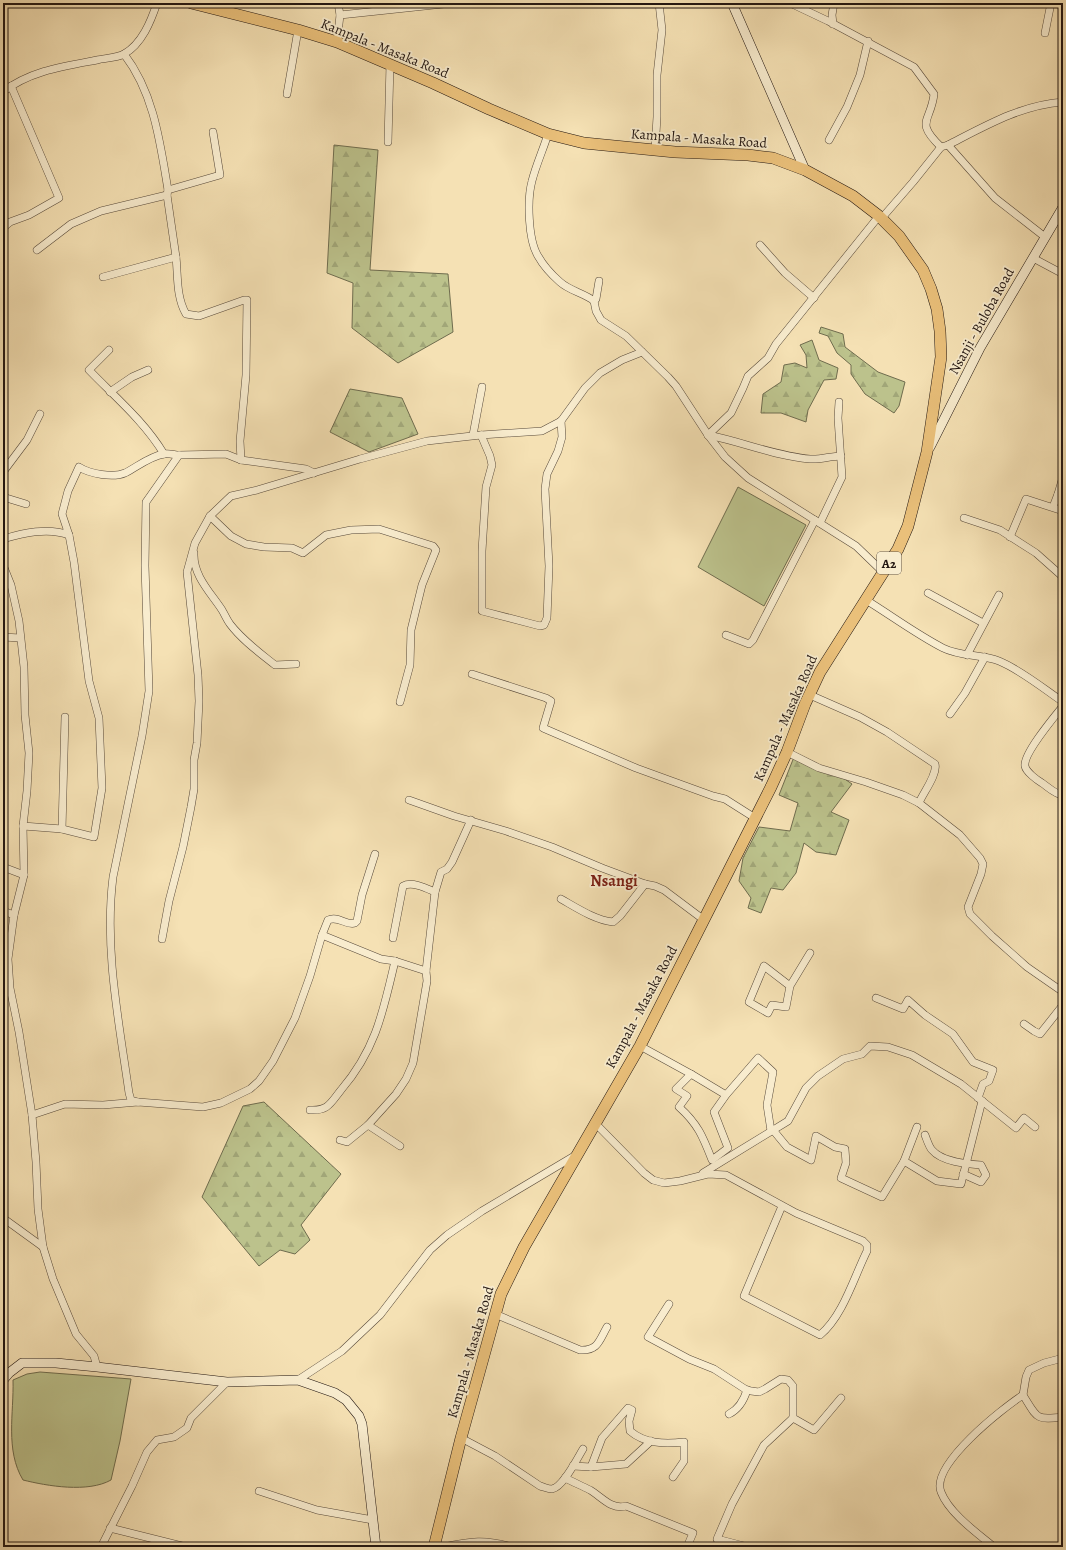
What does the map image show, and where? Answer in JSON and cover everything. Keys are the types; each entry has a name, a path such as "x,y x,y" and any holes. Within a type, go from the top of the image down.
{"main road":[{"name":"Kampala - Masaka Road","path":"191,3 204,4 337,42 548,134 584,143 675,152 754,155 773,158 805,170 853,196 899,236 923,270 932,289 937,309 941,357 927,452 908,526 898,549 824,665 787,752 640,1046 594,1123 521,1253 501,1294 461,1438 434,1547"}],"street":[{"path":"3,92 11,86 46,70 124,54 136,44 144,32 152,18 157,3"},
{"path":"337,42 340,15 338,3"},
{"path":"340,15 425,4 453,3"},
{"path":"655,150 657,75 662,30 659,3"},
{"path":"732,3 805,170"},
{"path":"790,3 821,17 914,67 929,85 934,94 926,119 926,129 929,134 944,146 994,198 1045,237"},
{"path":"833,24 832,15 834,3"},
{"path":"1045,33 1051,3"},
{"path":"287,94 298,30"},
{"path":"829,140 847,107 860,75 868,42"},
{"path":"124,54 136,71 146,93 159,134 182,307 186,314 199,316 247,300 246,375 240,441 241,460"},
{"path":"388,142 390,64"},
{"path":"3,228 10,222 29,215 59,198 11,86"},
{"path":"708,435 731,413 744,388 748,376 768,358 776,344 880,218 944,146 1019,110 1049,103 1063,102"},
{"path":"37,250 71,224 101,211 220,175 213,132"},
{"path":"548,134 531,182 528,206 532,240 537,256 559,282 567,288 594,301"},
{"name":"Nsanji - Buloba Road","path":"927,452 980,348 1063,207"},
{"path":"760,245 785,273 814,298"},
{"path":"103,277 176,257"},
{"path":"1033,258 1063,274"},
{"path":"599,281 596,299 594,301 596,311 601,320 626,336 676,386 708,435 725,457 748,478 856,546 883,572"},
{"path":"109,350 89,370 136,416 164,454"},
{"path":"162,939 194,789 194,760 197,743 199,701 198,675 187,572 195,543 210,516 231,496 257,490 427,441 477,435 542,431 561,422 585,388 600,373 622,360 642,352"},
{"path":"110,392 132,377 148,370"},
{"path":"482,386 477,435 490,456 492,465 486,487 482,551 484,583 482,611 540,626 544,625 547,618 549,566 545,489 547,474 558,451 562,437 561,422"},
{"path":"726,635 748,644 753,640 842,477 838,418 839,402"},
{"path":"3,472 27,440 40,414"},
{"path":"708,435 759,449 809,459 841,456"},
{"path":"23,826 62,829 94,837 102,788 99,718 89,681 74,562 62,514 68,491 80,467 102,475 123,474 150,459 164,454 226,454 241,460 306,469 314,473"},
{"path":"138,1102 131,1100 128,1094 111,953 110,896 142,736 149,691 145,566 146,502 179,455"},
{"path":"1053,507 1060,495 1063,477"},
{"path":"3,497 26,504"},
{"path":"1010,537 1026,499 1063,511"},
{"path":"210,516 231,536 246,544 264,547 292,548 303,553 326,535 358,530 380,529 433,546 436,550 422,585 412,630 410,665 400,702"},
{"path":"964,518 1000,530 1036,553 1063,578"},
{"path":"3,539 30,532 46,532 68,535"},
{"path":"195,543 194,559 198,573 207,591 223,611 229,623 261,654 275,665 296,664"},
{"path":"3,565 12,585 19,621 24,667 25,715 29,753 23,826 24,875 14,915 8,959 10,988 19,1032 32,1116 38,1209 43,1247 53,1279 76,1334 94,1356 97,1367"},
{"path":"928,593 983,623"},
{"path":"967,655 999,594"},
{"path":"866,600 905,626 944,648 958,653 1000,661 1063,702"},
{"path":"3,637 20,638"},
{"path":"950,714 965,693 985,657"},
{"path":"472,674 546,698 551,701 542,728 636,768 725,799 755,818"},
{"path":"810,695 866,720 935,764 936,768 932,778 919,803"},
{"path":"1062,796 1038,780 1026,769 1025,766 1027,758 1036,742 1063,706"},
{"path":"62,829 65,717"},
{"path":"787,752 819,768 903,795 919,803 960,835 984,864 968,906 973,919 1027,967 1063,992"},
{"path":"409,800 552,847 602,868 664,890 704,920"},
{"path":"340,1140 348,1142 368,1125 396,1094 406,1079 413,1063 427,981 426,971 435,892 441,872 449,866 471,820"},
{"path":"32,1116 65,1104 103,1106 138,1102 203,1107 238,1095 260,1081 273,1061 295,1018 328,920 332,918 351,924 356,923 362,895 375,854"},
{"path":"3,867 24,875"},
{"path":"393,938 403,886 407,884 414,884 435,892"},
{"path":"561,899 607,922 613,922 620,916 645,884"},
{"path":"3,911 14,915"},
{"path":"322,935 381,959 395,961 426,971"},
{"path":"790,986 764,966 749,1002 768,1013 772,1005 786,1006 790,986 810,953"},
{"path":"310,1110 321,1110 328,1105 349,1081 364,1060 382,1016 395,961"},
{"path":"876,998 904,1009 908,1000 925,1015 953,1034 974,1062 993,1070 989,1081 983,1084 961,1187 937,1182 904,1161"},
{"path":"1024,1024 1040,1034 1063,1005"},
{"path":"640,1046 726,1095"},
{"path":"594,1123 644,1173 653,1180 664,1183 680,1181 699,1175 788,1121 806,1088 818,1076 844,1059 862,1054 870,1046 888,1047 912,1055 961,1084 1016,1128 1024,1118 1035,1127"},
{"path":"691,1074 676,1088 687,1096 679,1107 692,1119 704,1138 712,1160 728,1148 714,1112 726,1095 758,1058 773,1072 767,1105 772,1131 786,1147 811,1160 816,1136 835,1147 845,1149 846,1163 841,1178 882,1197 904,1161 917,1127"},
{"path":"368,1125 400,1146"},
{"path":"925,1135 932,1150 940,1156 966,1164 981,1165 986,1175 981,1182 963,1174"},
{"path":"298,1380 342,1351 380,1316 422,1259 447,1235 576,1155"},
{"path":"699,1175 726,1175 796,1213 863,1241 867,1245 867,1251 846,1298 826,1330 820,1335 744,1296 782,1206"},
{"path":"3,1218 43,1247"},
{"path":"669,1304 648,1336 689,1359 714,1369 747,1390 759,1392 781,1379 788,1380 793,1386 793,1418 764,1445 732,1504 717,1539 748,1547"},
{"path":"495,1314 580,1350 590,1351 596,1346 607,1327"},
{"path":"1062,1358 1044,1363 1029,1370 1026,1377 1023,1395 1037,1417 1042,1419 1063,1417"},
{"path":"3,1380 9,1373 22,1363 56,1363 227,1382 298,1380 335,1393 346,1400 359,1416 362,1424 376,1547"},
{"path":"101,1547 132,1486 147,1452 157,1440 174,1436 187,1428 191,1418 227,1382"},
{"path":"729,1414 735,1411 745,1398 747,1390"},
{"path":"994,1547 961,1519 948,1504 940,1491 941,1478 949,1462 960,1449 994,1416 1023,1395"},
{"path":"793,1418 814,1430 841,1398"},
{"path":"591,1467 602,1438 628,1408 632,1410 628,1421 630,1431 636,1437 662,1444 684,1442 684,1460 673,1477"},
{"path":"461,1438 495,1456 540,1486 553,1489 560,1486 583,1450"},
{"path":"572,1466 591,1467 626,1464 651,1441"},
{"path":"565,1478 591,1490 612,1505 619,1508 626,1506 693,1533 687,1547"},
{"path":"259,1491 317,1510 372,1520"},
{"path":"110,1528 159,1539 186,1547"},
{"path":"157,1547 159,1539"},
{"path":"444,1547 468,1542 489,1541 512,1547"}],"green space":[{"path":"334,145 378,150 370,270 448,274 453,332 398,363 352,328 353,283 327,273"},
{"path":"821,327 843,334 845,347 878,372 905,382 899,406 894,413 865,394 851,374 851,365 837,353 828,336 819,333"},
{"path":"812,340 819,360 838,368 836,379 824,380 808,410 806,422 781,413 761,413 763,394 781,382 784,365 795,363 807,368 806,355 800,345"},
{"path":"350,389 402,398 418,434 369,452 330,432"},
{"path":"738,487 806,525 764,606 698,567"},
{"path":"794,757 833,771 852,784 831,812 849,820 836,855 816,852 804,843 796,873 783,890 771,888 761,913 748,908 751,898 739,881 743,858 759,827 790,831 798,803 779,795"},
{"path":"264,1102 341,1174 301,1225 310,1240 295,1254 280,1250 259,1266 202,1197 243,1106"},
{"path":"40,1372 131,1379 120,1441 111,1480 102,1484 91,1486 67,1487 23,1480 17,1468 12,1444 13,1380 27,1374"}],"district":[{"name":"Nsangi","path":"614,880"}]}
